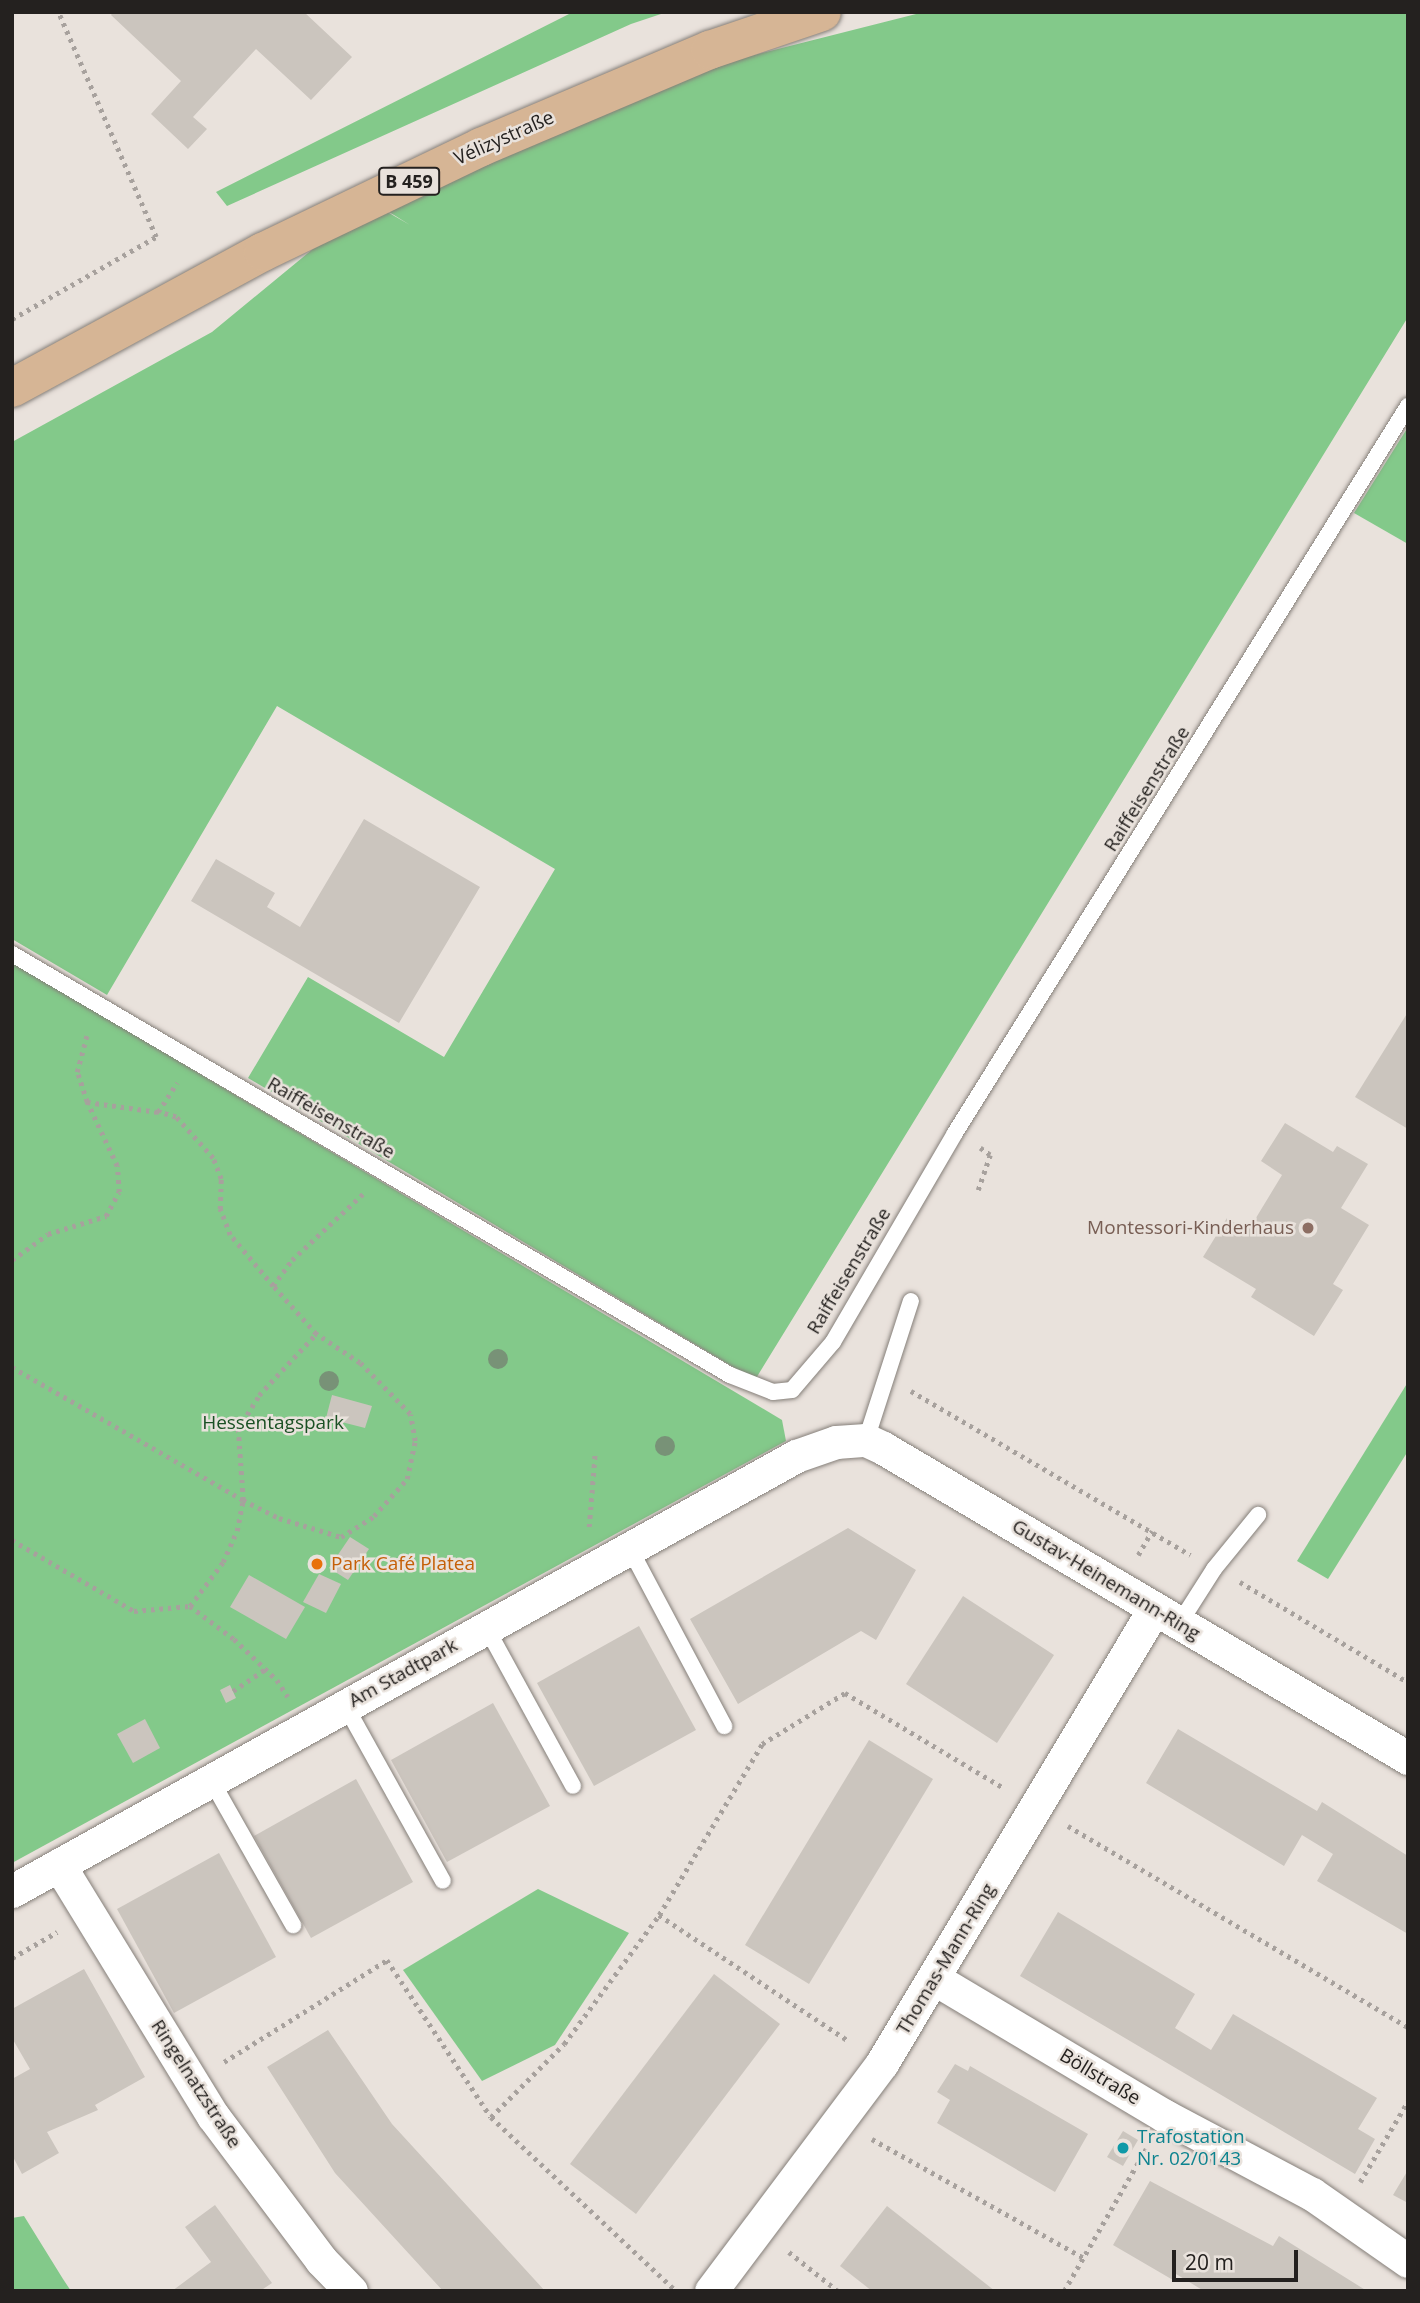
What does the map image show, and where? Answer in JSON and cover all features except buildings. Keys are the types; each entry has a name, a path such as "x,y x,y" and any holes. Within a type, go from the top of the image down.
{"main road":[{"name":"Vélizystraße","path":"12,388 263,252 481,147 710,50 822,12"}],"street":[{"name":"Am Stadtpark","path":"12,1891 796,1456 836,1442 866,1440"},
{"name":"Gustav-Heinemann-Ring","path":"866,1440 1408,1758"},
{"name":"Thomas-Mann-Ring","path":"711,2291 882,2063 1037,1807 1167,1616"},
{"name":"Ringelnatzstraße","path":"59,1865 191,2083 321,2260 351,2291"},
{"name":"Böllstraße","path":"935,1979 1166,2116 1342,2213 1408,2261"}],"lane":[{"name":"Raiffeisenstraße","path":"12,954 100,1009 730,1375 773,1392 792,1390 833,1342 955,1133 1403,425 1408,406"},
{"path":"866,1440 911,1301"},
{"path":"1167,1616 1214,1569 1258,1515"},
{"path":"629,1547 724,1726"},
{"path":"486,1628 572,1786"},
{"path":"345,1705 443,1881"},
{"path":"211,1780 293,1925"}],"path":[{"path":"12,319 156,237 58,12"},
{"path":"12,1261 48,1234 106,1216 120,1192 117,1166 87,1102 77,1072 78,1057 100,1009"},
{"path":"158,1112 191,1061"},
{"path":"12,1367 243,1500 279,1518 341,1537 374,1516 407,1479 415,1441 410,1414 360,1363 316,1334 230,1234 220,1209 221,1179 213,1158 176,1117 87,1102"},
{"path":"978,1189 990,1155"},
{"path":"272,1286 292,1260 385,1174"},
{"path":"190,1606 223,1562 237,1531 243,1500 237,1429 258,1395 316,1334"},
{"path":"887,1377 1214,1569 1265,1594 1408,1682"},
{"path":"593,1567 587,1548 595,1451"},
{"path":"12,1540 134,1611 190,1606 266,1669 307,1726"},
{"path":"233,1691 266,1669"},
{"path":"491,2117 564,2045 659,1915 762,1744 845,1693 1408,2027"},
{"path":"12,1958 89,1914"},
{"path":"659,1915 882,2063"},
{"path":"191,2083 387,1960 491,2117 667,2283"},
{"path":"1342,2213 1408,2101"},
{"path":"1064,2291 1166,2116"},
{"path":"841,2121 1084,2258"}],"green space":[{"path":"573,12 667,12 631,24 227,206 216,192"},
{"path":"924,12 1408,12 1408,317 755,1380 248,1078 308,977 444,1057 555,869 277,706 107,995 12,939 12,442 212,332 370,202 410,225 373,202 687,72"},
{"path":"1408,427 1408,544 1354,513"},
{"name":"Hessentagspark","path":"12,962 782,1420 786,1441 12,1863"},
{"path":"1408,1382 1408,1451 1328,1579 1297,1561"},
{"path":"538,1889 629,1933 555,2045 482,2081 403,1970"},
{"path":"24,2216 71,2291 12,2291 12,2218"}],"place":[{"name":"Montessori-Kinderhaus","path":"1308,1228"},
{"name":"Park Café Platea","path":"317,1564"},
{"name":"Trafostation Nr. 02/0143","path":"1123,2148"}]}
